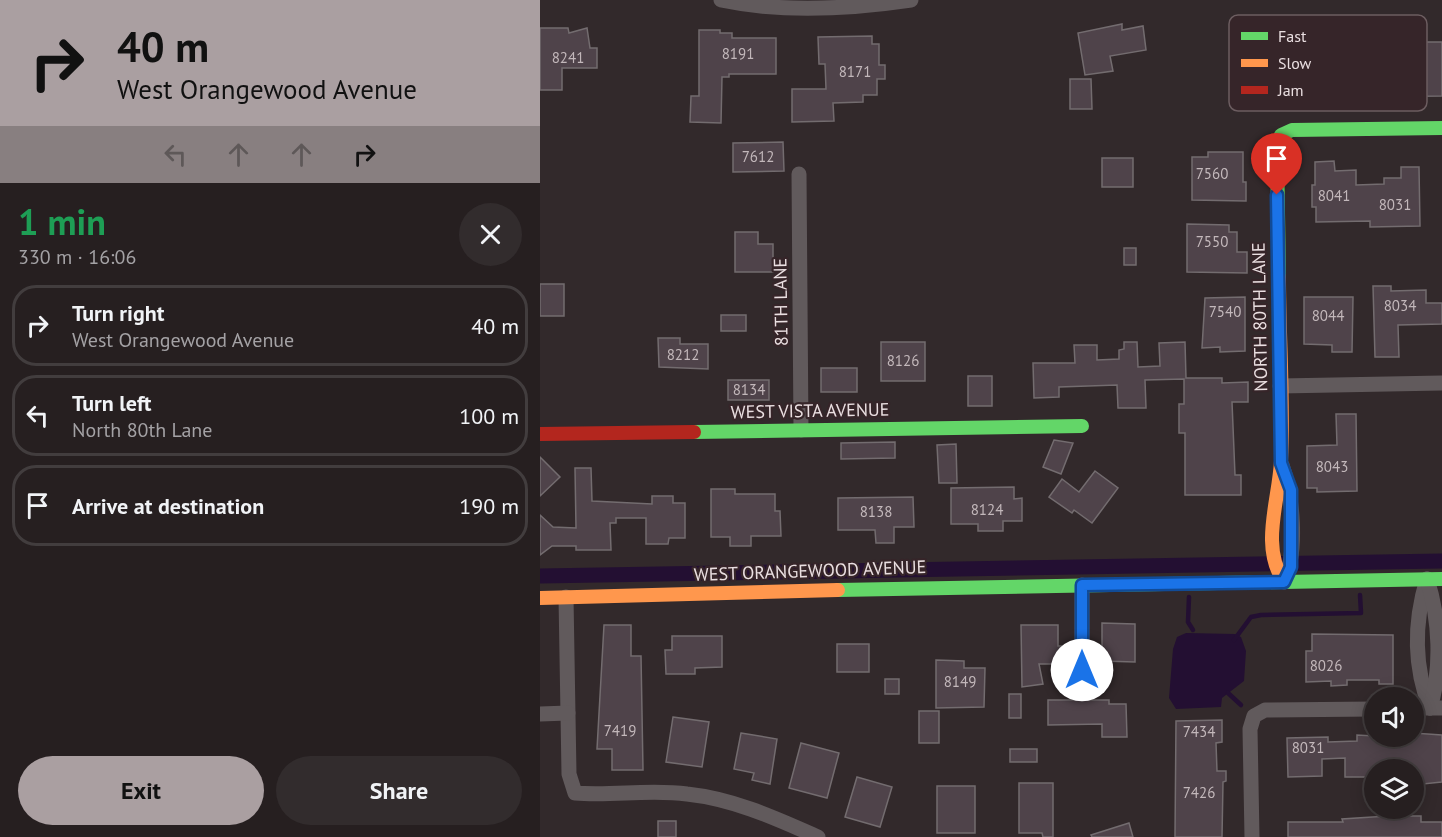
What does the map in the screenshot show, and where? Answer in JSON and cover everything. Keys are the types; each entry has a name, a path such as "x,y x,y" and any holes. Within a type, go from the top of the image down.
{"street":[{"path":"721,0 771,7 876,5 911,0"},
{"name":"NORTH 80TH LANE","path":"1284,582 1274,490 1281,463 1277,147 1281,135 1292,130 1442,128"},
{"name":"81TH LANE","path":"799,174 801,430"},
{"path":"1280,386 1442,383"},
{"name":"WEST VISTA AVENUE","path":"540,434 1082,426"},
{"name":"NORTH 80TH LANE","path":"1281,463 1291,490 1291,508 1283,562"},
{"path":"1275,509 1291,508"},
{"path":"1435,579 1418,608 1418,643 1419,681 1436,708"},
{"path":"1435,579 1438,684 1436,708"},
{"name":"WEST ORANGEWOOD AVENUE","path":"540,598 1435,579"},
{"path":"1082,585 1082,670"},
{"path":"566,597 569,774 576,793 662,792 714,798 756,809 818,837"},
{"path":"1418,643 1437,643"},
{"path":"1252,837 1250,729 1254,716 1265,710 1364,709"},
{"path":"540,714 568,713"}],"shaded area":[{"path":"1186,633 1235,634 1241,637 1246,651 1244,681 1222,698 1221,707 1176,709 1169,698 1173,649 1177,637"}],"building":[{"path":"1122,24 1122,30 1143,26 1146,50 1110,56 1113,71 1085,75 1078,33"},
{"path":"540,28 568,28 569,33 587,28 590,48 597,48 597,68 562,68 562,90 540,90"},
{"path":"699,30 720,30 720,33 732,33 732,38 776,38 776,74 729,74 729,77 722,77 721,123 690,122 691,96 699,96"},
{"path":"872,36 872,44 879,44 879,65 885,65 885,79 877,79 877,95 863,95 863,102 833,103 834,121 792,122 792,89 826,89 825,64 819,64 818,37"},
{"path":"1427,42 1442,42 1442,96 1427,96"},
{"path":"1070,79 1091,79 1092,109 1070,109"},
{"path":"783,142 784,171 733,172 733,143"},
{"path":"1208,152 1243,152 1243,182 1246,182 1246,201 1192,200 1192,157 1208,157"},
{"path":"1102,158 1133,158 1133,187 1102,187"},
{"path":"1334,161 1335,171 1356,170 1356,185 1384,184 1384,178 1401,178 1401,167 1419,167 1420,226 1370,227 1370,221 1316,222 1316,207 1312,207 1315,162"},
{"path":"1187,224 1229,225 1229,232 1237,232 1237,252 1247,252 1247,273 1187,272"},
{"path":"735,232 758,232 758,244 773,244 773,272 735,272"},
{"path":"1124,248 1136,248 1136,265 1124,265"},
{"path":"540,284 564,284 564,316 540,316"},
{"path":"1373,286 1391,286 1391,291 1426,290 1426,303 1442,303 1442,324 1398,325 1399,357 1375,357"},
{"path":"1245,297 1245,351 1220,352 1220,347 1202,348 1205,298"},
{"path":"1304,297 1353,297 1352,352 1332,352 1332,345 1304,344"},
{"path":"721,315 746,315 746,331 721,331"},
{"path":"658,338 680,338 680,344 708,344 708,369 659,367"},
{"path":"881,342 925,342 925,381 881,381"},
{"path":"1124,342 1137,342 1138,367 1160,366 1159,343 1185,342 1186,378 1222,378 1222,383 1248,382 1248,402 1232,402 1235,475 1241,475 1241,495 1185,495 1185,433 1179,433 1179,404 1184,404 1184,379 1145,380 1146,408 1118,408 1117,385 1059,387 1059,397 1034,398 1033,363 1075,363 1074,345 1097,345 1097,360 1119,359 1119,350 1124,349"},
{"path":"821,368 857,368 857,392 821,392"},
{"path":"968,376 992,376 992,406 968,406"},
{"path":"728,380 769,380 769,400 728,400"},
{"path":"1336,414 1356,414 1357,491 1317,492 1317,488 1307,488 1307,446 1337,445"},
{"path":"1054,440 1073,443 1061,474 1043,467"},
{"path":"895,442 895,458 841,459 841,443"},
{"path":"956,444 957,483 939,483 937,445"},
{"path":"540,457 560,477 540,496"},
{"path":"575,468 591,468 592,501 652,504 652,496 673,496 673,503 685,503 685,538 669,538 668,544 646,544 646,518 616,518 616,523 610,523 611,550 576,550 576,546 552,546 540,555 540,515 553,527 576,528"},
{"path":"1095,471 1118,488 1092,523 1074,510 1072,513 1049,497 1062,479 1079,492"},
{"path":"1014,487 1014,499 1022,498 1022,521 1003,521 1003,531 978,531 978,524 951,524 951,488"},
{"path":"711,489 735,489 735,494 775,494 775,511 780,511 781,536 751,536 751,546 730,546 730,537 711,537"},
{"path":"913,497 914,527 894,527 894,543 876,543 875,530 838,530 838,498"},
{"path":"1102,623 1135,624 1135,662 1102,661"},
{"path":"604,625 631,625 631,656 641,656 643,770 612,770 612,749 597,749"},
{"path":"1021,625 1058,625 1058,646 1062,646 1062,664 1039,664 1043,684 1022,687"},
{"path":"1312,634 1393,635 1393,684 1379,684 1379,680 1347,680 1347,685 1331,686 1331,681 1306,682 1306,651 1312,651"},
{"path":"672,636 722,636 722,667 695,668 695,674 666,674 665,650 672,650"},
{"path":"837,644 869,644 869,672 837,672"},
{"path":"936,660 964,661 964,668 985,668 984,707 936,708"},
{"path":"885,679 899,679 899,694 885,694"},
{"path":"1009,694 1021,694 1021,718 1009,718"},
{"path":"1048,700 1109,700 1109,704 1126,704 1127,737 1102,737 1102,724 1048,725"},
{"path":"919,711 939,711 939,743 919,743"},
{"path":"673,717 709,722 702,767 666,762"},
{"path":"1222,720 1222,742 1216,743 1217,771 1226,771 1226,781 1223,782 1222,837 1175,837 1176,721"},
{"path":"741,733 777,739 770,784 752,780 754,773 734,769"},
{"path":"1424,734 1442,735 1442,782 1424,784 1424,759 1364,759 1364,777 1345,777 1345,758 1322,759 1322,776 1288,777 1287,738 1328,737 1328,742 1357,741 1357,735 1364,735 1364,747 1424,747"},
{"path":"801,743 839,753 827,798 789,788"},
{"path":"1010,749 1037,749 1037,762 1010,762"},
{"path":"857,777 892,787 880,827 845,817"},
{"path":"1019,783 1053,783 1053,837 1043,837 1042,833 1019,833"},
{"path":"937,786 975,786 975,833 937,833"},
{"path":"1342,819 1421,819 1421,822 1442,822 1442,837 1288,837 1288,822 1343,822"},
{"path":"658,821 676,821 676,837 658,837"},
{"path":"1129,823 1133,837 1092,837 1091,835"}],"waterway":[{"path":"540,576 1442,561"},
{"path":"1234,640 1251,617 1361,613 1360,595"},
{"path":"1189,597 1188,622 1193,630"},
{"path":"1228,693 1241,705"}],"traffic: fast":[{"path":"1279,277 1277,147 1281,135 1292,130 1442,128"},
{"path":"694,432 1082,426"},
{"path":"838,590 1442,579"}],"traffic: slow":[{"path":"1279,277 1282,438 1272,538 1273,554 1284,582"},
{"path":"540,598 838,590"}],"traffic: jam":[{"path":"540,434 694,432"}],"route":[{"path":"1082,670 1082,585 1284,582 1291,567 1291,490 1281,463 1277,195"}]}
